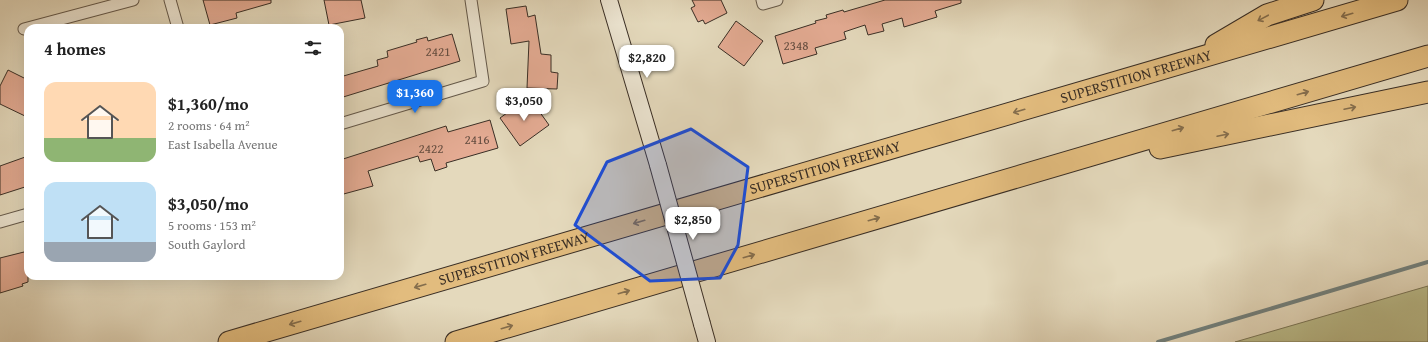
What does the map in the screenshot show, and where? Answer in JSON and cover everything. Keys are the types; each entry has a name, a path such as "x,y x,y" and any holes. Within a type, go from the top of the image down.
{"highway":[{"path":"1186,62 1267,15 1313,0"},
{"name":"SUPERSTITION FREEWAY","path":"229,342 1398,0"},
{"path":"456,342 1428,56"},
{"path":"1006,180 1428,92"}],"street":[{"path":"43,24 133,0"},
{"path":"170,0 177,24"},
{"path":"344,123 483,81 471,0"},
{"path":"609,0 658,165 707,342"},
{"path":"762,2 777,0"},
{"path":"0,222 24,215"}],"highlighted area":[{"path":"691,129 748,167 738,245 720,278 650,281 575,225 607,162"}],"green space":[{"path":"1428,286 1428,342 1235,342"}],"building":[{"path":"203,0 271,0 271,3 236,13 237,18 210,24"},
{"path":"324,0 361,0 365,18 329,24"},
{"path":"692,0 721,0 727,13 705,24 703,20 698,22 691,8 695,6"},
{"path":"885,0 961,0 961,3 935,11 937,17 904,27 902,18 882,24 884,31 868,35 865,25 844,32 846,39 815,48 817,54 783,64 775,36 816,23 815,21 827,18 826,15 843,10 844,12"},
{"path":"526,6 528,17 535,15 541,54 551,55 551,72 558,73 557,89 527,88 529,41 511,44 506,9"},
{"path":"736,21 763,41 744,66 718,47"},
{"path":"452,34 460,61 344,97 344,76 378,66 377,60 388,57 387,51 417,42 416,40 427,37 428,41"},
{"path":"8,70 24,78 24,116 0,104 0,86"},
{"path":"529,97 549,125 520,146 500,118"},
{"path":"490,120 498,148 446,163 447,167 435,171 431,159 420,162 418,156 368,171 373,186 344,194 344,159 446,126 448,132"},
{"path":"24,157 24,187 0,195 0,166"},
{"path":"24,252 24,280 28,280 28,282 22,284 23,286 0,293 0,258"}],"waterway":[{"path":"1158,342 1428,262"}]}
